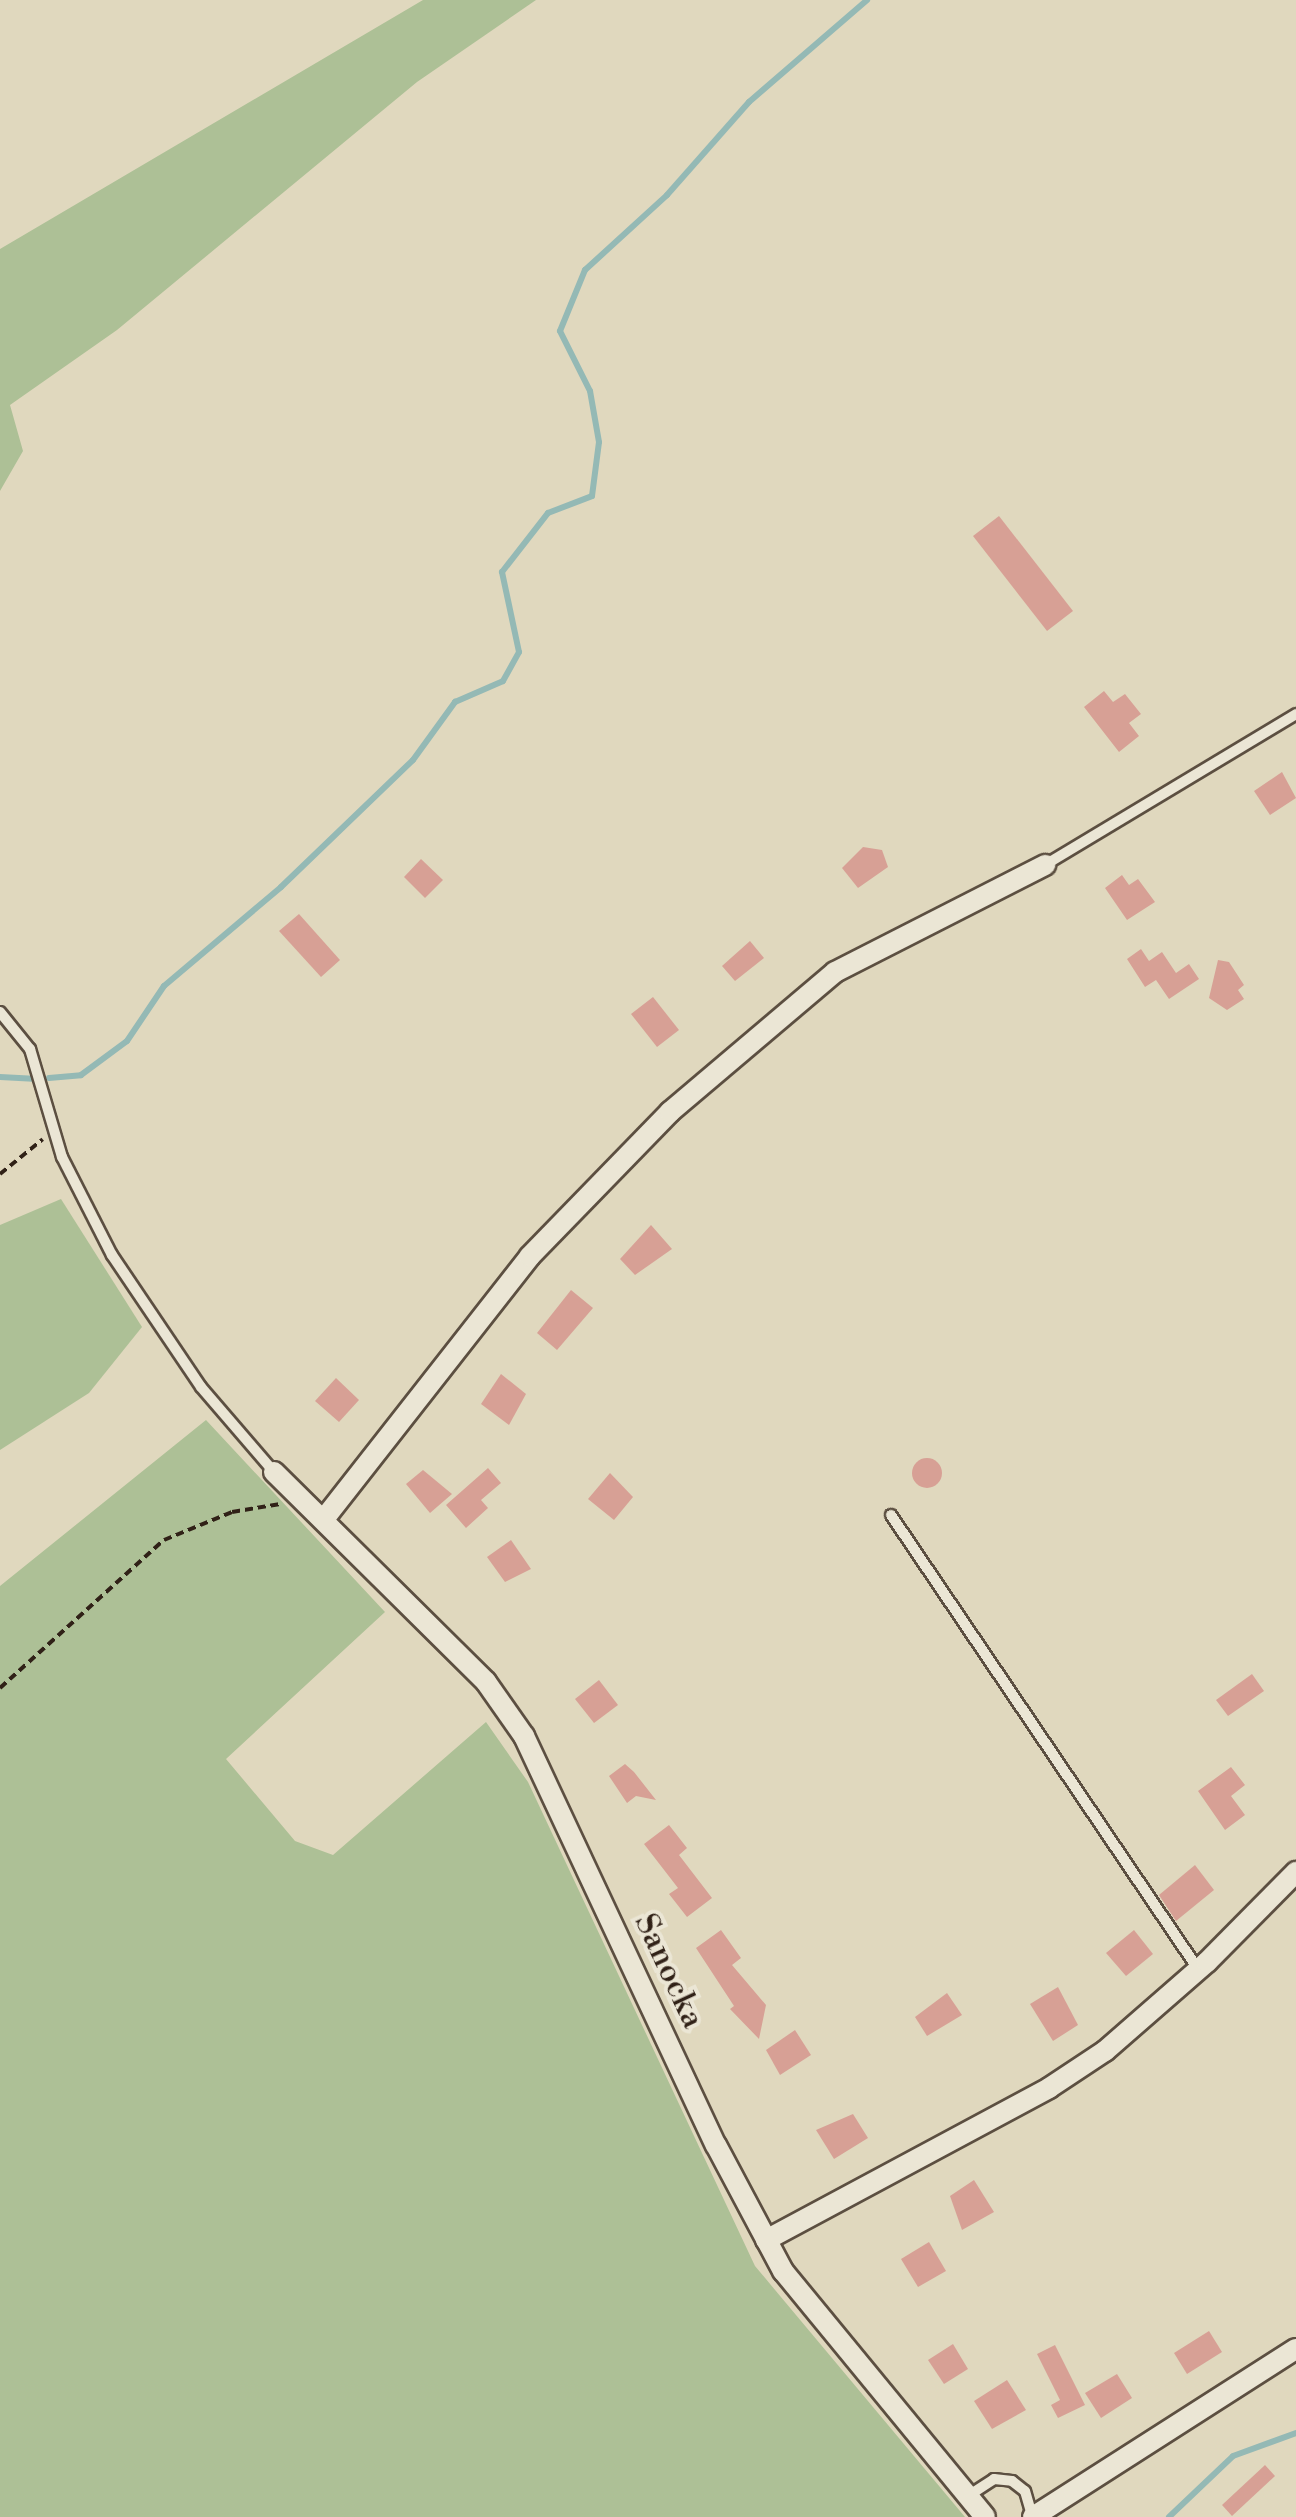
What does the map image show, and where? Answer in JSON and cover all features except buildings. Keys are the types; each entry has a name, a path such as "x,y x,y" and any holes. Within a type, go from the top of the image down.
{"street":[{"path":"324,1520 530,1256 670,1112 835,972 1045,865"},
{"name":"Sanocka","path":"274,1472 486,1682 524,1736 766,2240 794,2284 985,2517"},
{"path":"766,2240 1050,2088 1105,2051 1198,1970 1296,1872"},
{"path":"1032,2517 1296,2348"}],"lane":[{"path":"1045,865 1296,714"},
{"path":"0,1012 30,1049 52,1131 74,1186 148,1311 226,1421 274,1472"},
{"path":"891,1516 1198,1970"},
{"path":"968,2496 994,2479 1012,2480 1025,2492 1032,2517"}],"path":[{"path":"0,1174 52,1131"},
{"path":"0,1688 164,1540 232,1512 304,1500"}],"green space":[{"path":"423,0 536,0 417,82 117,330 10,405 23,451 0,491 0,249"},
{"path":"61,1199 142,1327 89,1393 0,1450 0,1225"},
{"path":"206,1420 385,1612 226,1759 295,1841 333,1855 486,1722 528,1782 755,2266 965,2517 0,2517 0,1586"}],"waterway":[{"path":"49,1078 81,1075 127,1041 164,986 281,887 413,760 455,702 503,681 519,652 502,572 548,513 592,496 599,442 590,391 560,331 585,270 667,195 749,102 867,0"},
{"path":"0,1077 33,1079"},
{"path":"1169,2517 1233,2456 1296,2433"}]}
